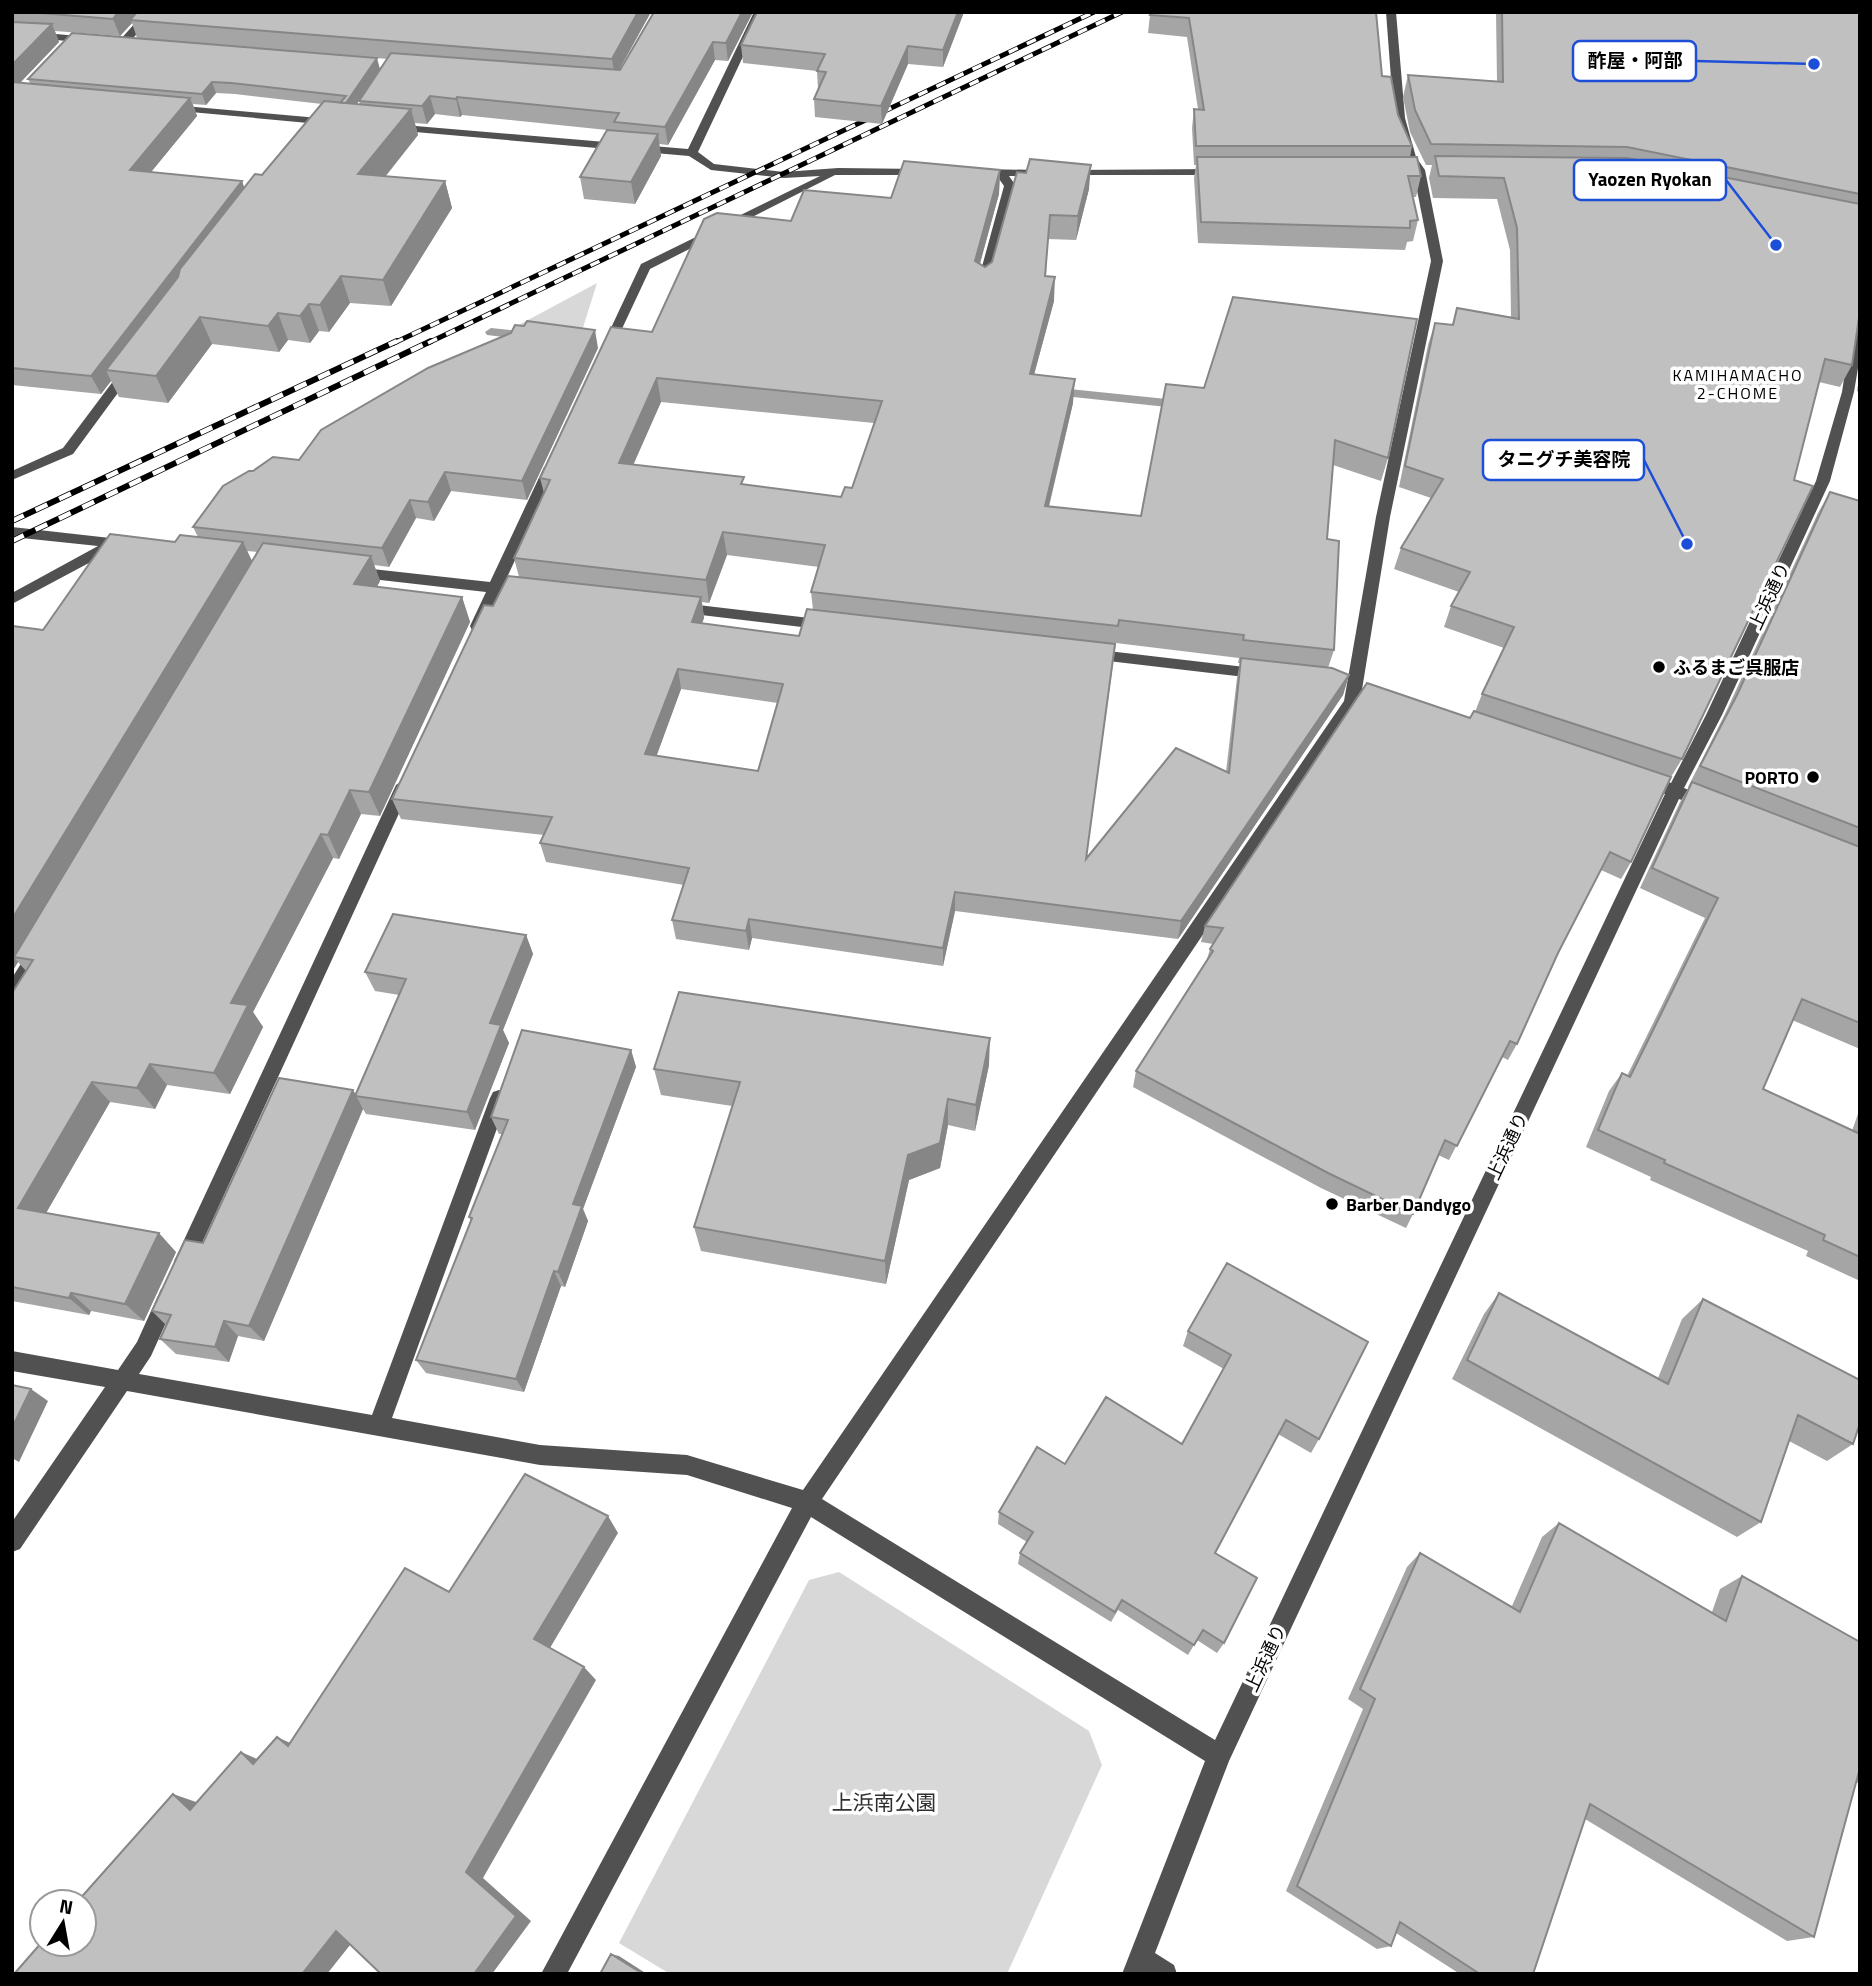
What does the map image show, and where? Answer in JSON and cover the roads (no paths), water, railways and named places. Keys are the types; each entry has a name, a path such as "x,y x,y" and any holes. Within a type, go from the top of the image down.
{"street":[{"path":"123,43 151,12"},
{"path":"692,153 759,12"},
{"path":"552,1974 807,1502 1352,702 1358,685 1383,517 1437,261 1419,170 1410,161 1395,93 1391,12"},
{"path":"12,33 97,41"},
{"path":"63,48 72,39"},
{"path":"110,42 136,44"},
{"path":"154,106 341,123"},
{"path":"309,132 318,121"},
{"path":"379,126 692,153 711,167 784,175 838,171 933,172"},
{"path":"605,354 645,267 838,171"},
{"path":"960,172 1232,172"},
{"path":"983,285 1010,186 1000,173"},
{"name":"上浜通り","path":"1137,1965 1219,1756 1823,481 1848,392 1860,312"},
{"path":"12,476 68,451 134,364"},
{"path":"472,638 559,452"},
{"path":"12,532 140,547"},
{"path":"12,600 114,544"},
{"path":"335,570 537,592"},
{"path":"662,606 842,626"},
{"path":"1079,653 1273,675"},
{"path":"12,1541 144,1349 413,765"},
{"path":"1628,773 1724,811"},
{"path":"12,994 48,934"},
{"path":"377,1427 508,1074"},
{"path":"12,1361 540,1455 687,1465 807,1502 1219,1756"},
{"path":"1137,1965 1165,1974"}],"waterway":[{"path":"491,332 530,336"},
{"path":"1050,391 1186,405"}],"railway":[{"path":"394,343 1094,12"},
{"path":"428,343 1122,12"},
{"path":"12,521 397,341"},
{"path":"12,541 431,341"}],"place":[{"name":"酢屋・阿部","path":"1814,64"},
{"name":"Yaozen Ryokan","path":"1776,245"},
{"name":"タニグチ美容院","path":"1687,544"},
{"name":"ふるまご呉服店","path":"1659,667"},
{"name":"PORTO","path":"1813,777"},
{"name":"Barber Dandygo","path":"1332,1204"}],"district":[{"name":"KAMIHAMACHO 2-CHOME","path":"1738,384"}],"park label":[{"name":"上浜南公園","path":"884,1802"}]}
